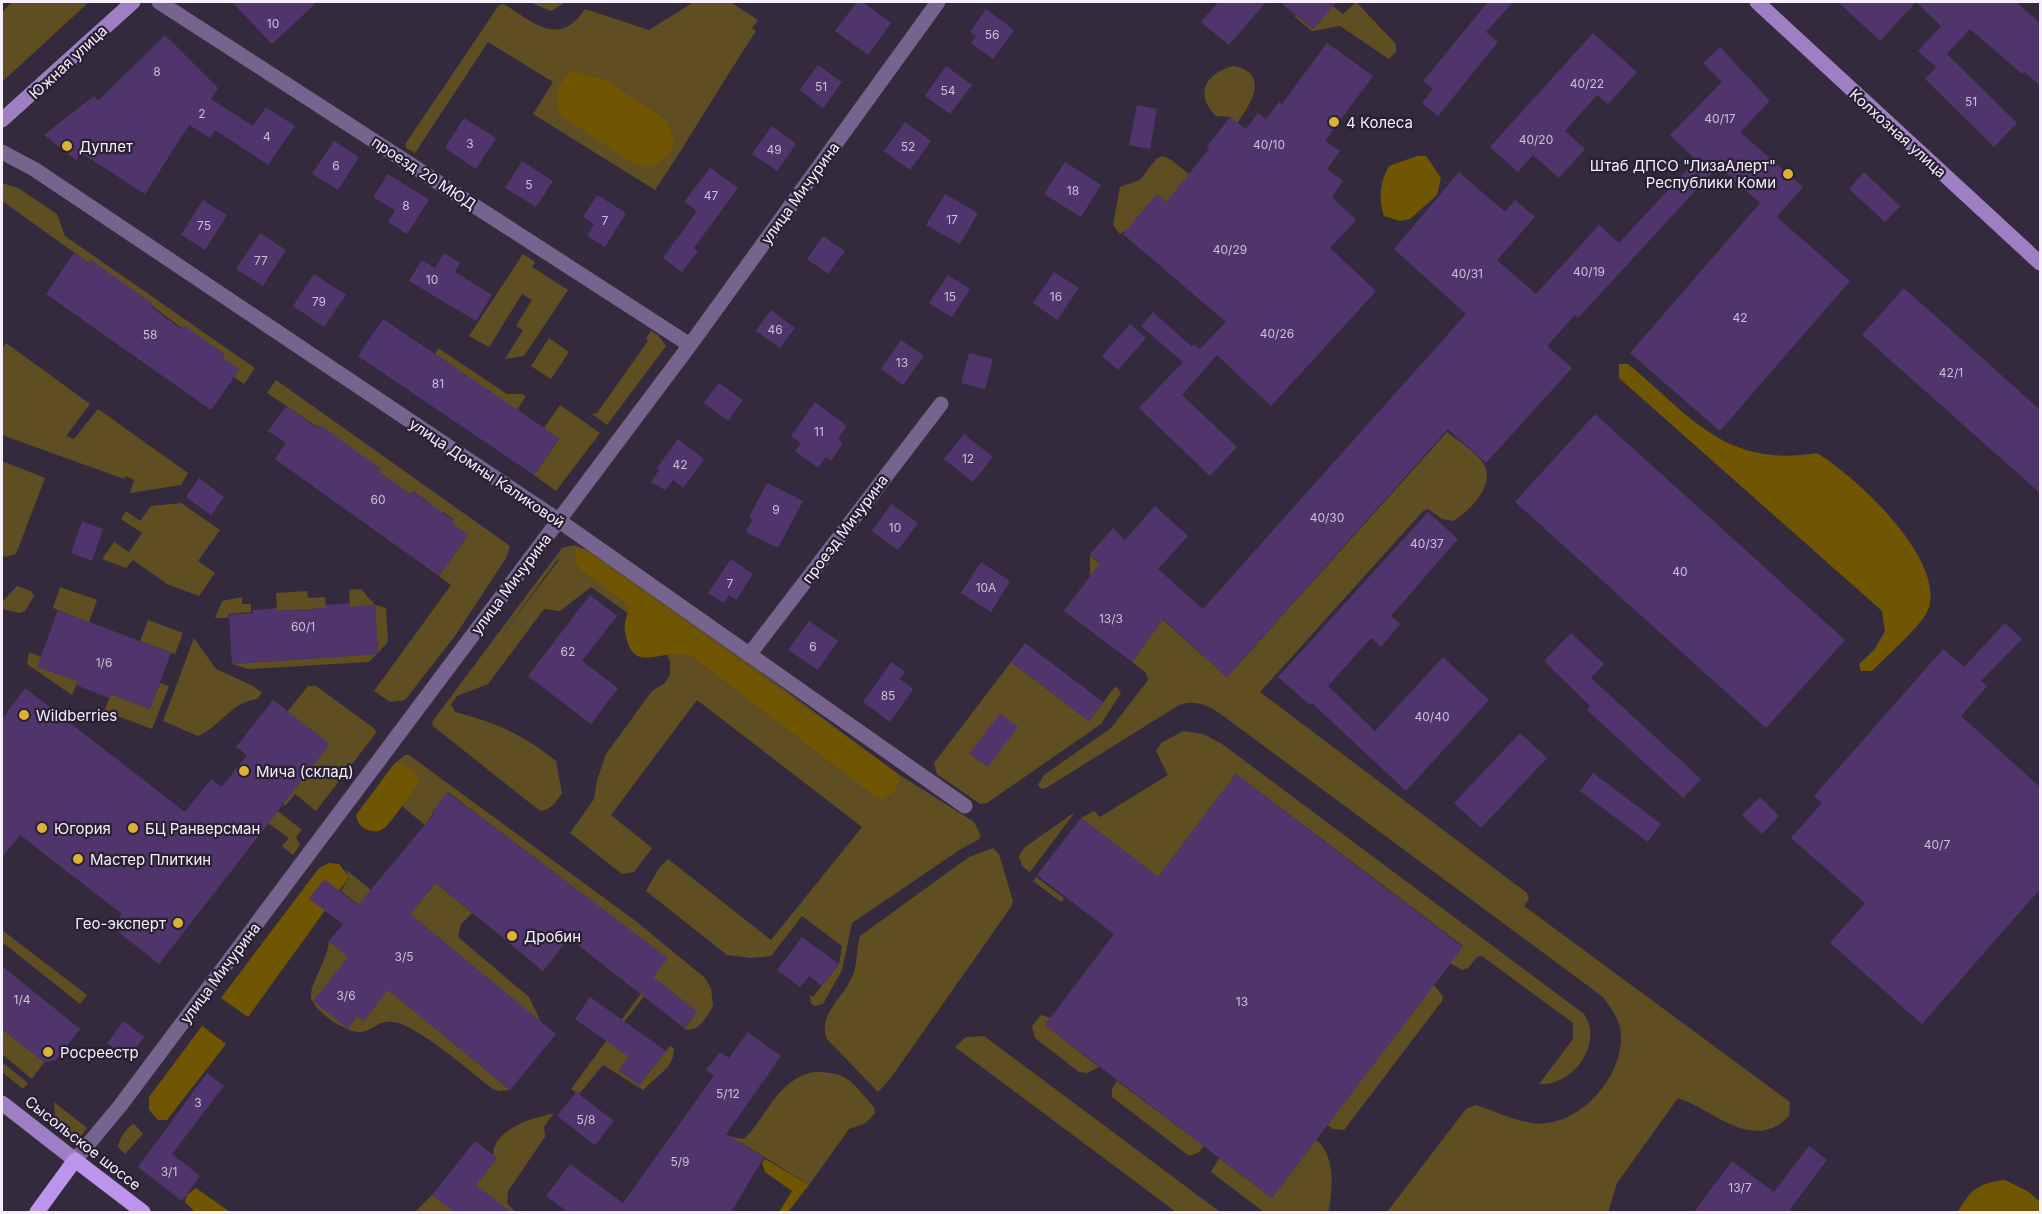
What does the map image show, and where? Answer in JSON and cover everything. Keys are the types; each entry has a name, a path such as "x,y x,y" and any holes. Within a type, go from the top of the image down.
{"main road":[{"path":"37,1212 75,1160"},
{"name":"Сысольское шоссе","path":"75,1160 142,1212"}],"street":[{"name":"Южная улица","path":"2,120 133,2"},
{"name":"проезд 20 МЮД","path":"159,2 690,345"},
{"name":"улица Мичурина","path":"75,1160 120,1106 690,345 938,2"},
{"name":"Колхозная улица","path":"1757,2 2040,263"},
{"name":"улица Домны Каликовой","path":"2,152 34,169 558,520 966,806"},
{"name":"проезд Мичурина","path":"749,655 940,404"},
{"name":"Сысольское шоссе","path":"2,1103 75,1160"}],"shaded area":[{"path":"12,2 89,2 2,82 2,12"},
{"path":"529,2 566,2 551,11"},
{"path":"694,2 730,2 758,20 752,28 756,31 655,190 533,114 553,82 488,42 415,153 406,148 406,143 499,5 504,4 536,24 556,30 575,21 585,9 649,30"},
{"path":"1296,2 1307,2 1296,15 1313,29 1333,6 1343,14 1356,2 1396,44 1396,52 1389,59 1340,26 1312,31 1295,17"},
{"path":"1233,66 1251,75 1254,82 1252,98 1237,123 1230,117 1216,116 1209,108 1204,93 1215,74"},
{"path":"573,71 605,80 667,121 674,140 672,151 657,164 648,167 628,160 560,115 557,102 558,90 563,80"},
{"path":"1162,156 1170,159 1189,174 1176,198 1120,234 1113,225 1120,187 1140,180 1156,159"},
{"path":"1417,156 1426,156 1441,178 1437,195 1410,219 1400,221 1384,216 1381,190 1389,166"},
{"path":"2,183 18,188 57,214 65,236 255,368 244,384 234,377 239,370 222,357 224,354 214,347 211,350 91,260 89,263 2,201"},
{"path":"523,254 535,262 532,267 568,290 524,356 505,359 523,330 516,326 532,300 522,294 489,347 469,336"},
{"path":"651,331 658,335 666,346 607,425 592,414 597,413 648,341 646,338"},
{"path":"549,338 569,352 551,379 531,366"},
{"path":"6,343 90,404 66,436 74,439 98,409 188,473 181,485 130,493 134,480 126,476 124,479 2,435 2,349"},
{"path":"438,348 507,394 526,396 517,410 435,354"},
{"path":"1619,364 1628,364 1692,419 1712,434 1734,445 1758,453 1785,456 1817,453 1853,480 1894,521 1911,544 1924,568 1930,590 1928,610 1911,632 1872,671 1861,671 1859,664 1874,650 1885,631 1882,611 1619,378"},
{"path":"276,380 510,546 506,558 455,636 405,700 390,702 374,691 451,585 439,576 468,535 451,523 453,519 443,512 440,515 430,508 432,505 413,491 410,494 379,472 381,469 267,393"},
{"path":"560,405 600,433 556,491 534,475 559,439 544,428"},
{"path":"1447,432 1483,463 1487,480 1480,496 1467,511 1453,521 1442,519 1428,509 1423,511 1260,692 1527,893 1529,899 1524,906 1790,1102 1789,1116 1775,1126 1762,1131 1734,1126 1678,1098 1617,1183 1608,1212 1387,1212 1466,1109 1476,1105 1520,1120 1547,1123 1562,1119 1589,1103 1609,1078 1620,1049 1619,1024 1603,997 1206,706 1194,703 1179,705 1046,788 1041,789 1038,785 1044,775 1111,728 1148,680 1146,673 1132,662 1158,626 1090,575 1090,555 1227,677"},
{"path":"2,461 45,478 16,554 6,557 2,555"},
{"path":"181,503 220,530 198,561 215,573 199,596 167,584 133,560 126,568 102,559 114,542 129,552 142,533 121,519 126,511 140,521 151,506"},
{"path":"574,545 587,550 722,643 898,774 974,822 981,836 978,840 961,849 852,923 842,970 823,1004 815,1006 811,1004 810,995 813,997 839,964 842,946 802,916 771,956 751,958 727,955 646,891 659,868 668,859 771,940 862,827 697,700 611,815 652,848 634,872 622,874 570,833 594,799 597,780 606,754 652,691 665,683 670,674 670,661 657,634 591,587 560,611 544,609 488,684 457,696 451,704 455,712 484,720 508,731 556,761 562,793 547,809 540,811 433,726 432,722 562,548","holes":["557,560 559,560 502,635"]},
{"path":"576,549 585,550 898,774 900,781 895,791 882,799 873,795 692,656 675,654 648,658 636,655 631,650 625,631 628,604 580,569 575,561"},
{"path":"17,586 31,591 34,596 25,611 19,613 2,609 2,602"},
{"path":"60,587 97,600 89,622 53,608"},
{"path":"361,589 375,605 350,607 349,590"},
{"path":"307,591 308,598 325,597 326,608 277,611 276,593"},
{"path":"242,597 242,604 251,604 251,612 228,614 228,618 215,618 222,601"},
{"path":"375,605 386,608 388,642 378,653"},
{"path":"148,620 183,633 175,654 140,641"},
{"path":"194,638 216,669 253,686 262,693 257,699 240,705 198,736 163,721"},
{"path":"29,652 41,657 38,667 78,681 72,695 27,664"},
{"path":"377,654 369,662 249,669 232,664"},
{"path":"1011,662 1089,721 1114,688 1117,687 1121,693 1101,724 987,803 980,804 937,774 934,763"},
{"path":"160,683 169,686 152,729 104,711 111,694 150,709"},
{"path":"308,686 316,686 375,729 376,733 316,811 295,794 285,806 283,804 288,711"},
{"path":"1183,731 1203,734 1222,744 1584,1014 1589,1025 1590,1038 1588,1050 1582,1061 1563,1078 1552,1083 1539,1084 1573,1039 1573,1023 1482,956 1477,957 1468,968 1462,970 1450,963 1463,946 1236,774 1158,877 1081,818 1094,811 1100,817 1168,775 1156,751 1161,743"},
{"path":"405,755 409,755 637,922 705,978 711,988 713,1006 705,1019 694,1029 684,1029 697,1012 657,980 613,1036 633,1052 619,1070 639,1085 670,1046 674,1048 668,1067 643,1090 603,1065 579,1094 571,1089 667,958 448,792 425,825 402,806 420,783 394,764"},
{"path":"399,763 414,771 420,783 386,827 379,831 364,828 356,815 394,764"},
{"path":"278,811 302,830 296,837 300,845 293,855 282,846 289,838 268,823"},
{"path":"1075,812 1030,872 1022,866 1019,856 1025,847"},
{"path":"993,848 999,854 1013,901 1011,907 890,1079 878,1092 827,1039 825,1030 828,1014 854,972 860,936 969,857"},
{"path":"329,863 339,864 349,877 248,1017 221,998 319,868"},
{"path":"345,869 371,890 359,905 341,891 349,877"},
{"path":"1036,877 1064,898 1061,902 1033,881"},
{"path":"436,883 472,913 461,924 458,937 529,997 541,1022 410,914"},
{"path":"2,930 87,995 80,1004 2,942"},
{"path":"329,941 510,1090 493,1089 430,1040 404,1025 389,1022 365,1031 355,1032 324,1015 313,1003 311,992"},
{"path":"1434,985 1443,996 1442,1001 1344,1130 1333,1129 1327,1125"},
{"path":"1041,1015 1050,1018 1045,1025 1099,1067 1087,1073 1079,1072 1035,1038 1032,1026"},
{"path":"202,1026 226,1044 167,1120 158,1120 149,1110 149,1097"},
{"path":"2,1029 44,1062 32,1079 2,1054"},
{"path":"984,1036 1220,1212 1176,1212 955,1047 966,1037"},
{"path":"2,1062 28,1083 23,1089 2,1072"},
{"path":"814,1072 835,1074 849,1080 874,1107 875,1113 866,1123 849,1129 809,1185 742,1143 726,1136 744,1139 782,1090 791,1082"},
{"path":"1117,1081 1204,1146 1198,1153 1189,1156 1112,1097 1112,1089"},
{"path":"54,1102 87,1128 75,1144 56,1130"},
{"path":"554,1113 544,1127 545,1137 508,1191 507,1203 515,1212 455,1212 496,1159 493,1155 495,1146 507,1131 526,1121"},
{"path":"134,1124 143,1134 125,1154 118,1147 121,1137"},
{"path":"1316,1140 1322,1146 1330,1162 1332,1182 1329,1209 1325,1212 1264,1212 1211,1172 1219,1158 1272,1198"},
{"path":"765,1159 809,1185 788,1212 779,1212 792,1191 765,1172 762,1163"},
{"path":"2005,1180 2029,1192 2040,1202 2040,1212 1958,1212 1976,1189 1988,1183"},
{"path":"196,1188 230,1212 195,1212 185,1202 187,1195"},
{"path":"432,1195 455,1212 415,1212"}],"building":[{"path":"232,2 317,2 272,44"},
{"path":"857,2 863,2 891,23 868,55 835,31"},
{"path":"1218,2 1266,2 1229,45 1201,22"},
{"path":"1280,2 1337,2 1313,29"},
{"path":"1488,2 1513,2 1486,32 1498,42 1438,116 1422,103 1433,89 1423,81"},
{"path":"1838,2 1916,2 1880,41"},
{"path":"1916,2 2016,2 2040,23 2040,85 2024,72 2022,74 1970,29 1947,54 2017,123 1994,147 1925,79 1936,67 1918,51 1941,26"},
{"path":"986,9 1014,30 993,59 971,43 976,36 970,32"},
{"path":"1593,33 1637,72 1608,104 1597,95 1565,131 1585,149 1559,178 1533,155 1518,172 1490,147"},
{"path":"165,35 218,88 211,99 253,126 266,107 295,126 268,165 215,130 210,138 189,125 145,194 81,153 76,160 44,135 94,96 98,101"},
{"path":"1327,43 1373,76 1325,141 1340,151 1327,169 1343,181 1332,197 1356,220 1330,248 1376,291 1271,406 1217,355 1182,395 1237,447 1210,476 1139,408 1183,362 1141,326 1153,312 1192,347 1194,344 1200,349 1226,322 1123,234 1157,194 1166,202 1209,149 1207,147 1230,117 1246,129 1258,113 1266,119 1279,102 1282,104"},
{"path":"1720,47 1770,101 1740,132 1803,187 1777,217 1850,281 1720,431 1630,353 1760,203 1718,166 1578,318 1575,315 1547,346 1572,368 1486,463 1448,429 1227,677 1163,619 1132,662 1064,611 1100,563 1090,554 1113,528 1125,540 1155,506 1188,536 1158,569 1203,609 1466,314 1394,249 1459,172 1505,212 1515,200 1535,217 1497,260 1536,294 1599,225 1619,243 1696,160 1670,135 1722,82 1703,63"},
{"path":"818,65 842,82 823,108 800,90"},
{"path":"946,66 972,85 950,114 925,96"},
{"path":"1137,105 1157,109 1150,149 1129,145"},
{"path":"464,118 496,138 476,169 445,148"},
{"path":"905,122 931,141 910,170 884,151"},
{"path":"772,126 796,144 777,171 752,154"},
{"path":"334,141 359,157 338,190 312,174"},
{"path":"522,161 553,181 536,207 505,188"},
{"path":"1065,162 1101,185 1081,217 1044,194"},
{"path":"710,168 738,188 694,248 698,251 682,272 663,258 697,211 684,202"},
{"path":"1864,172 1900,206 1885,222 1849,189"},
{"path":"388,174 429,200 407,234 388,222 395,210 373,197"},
{"path":"945,194 978,213 960,244 926,225"},
{"path":"597,195 626,213 605,247 587,236 594,224 583,217"},
{"path":"203,200 227,215 205,250 181,235"},
{"path":"260,233 286,250 263,286 236,269"},
{"path":"823,236 845,251 828,274 807,259"},
{"path":"74,253 89,263 91,260 153,304 151,307 181,329 184,325 224,354 222,357 239,370 211,410 46,294"},
{"path":"444,253 460,263 455,272 492,295 476,321 409,281 422,260 435,268"},
{"path":"1054,272 1079,288 1057,320 1033,303"},
{"path":"314,274 346,295 324,327 293,306"},
{"path":"948,275 970,289 952,317 929,303"},
{"path":"1904,288 2040,410 2040,493 1862,335"},
{"path":"771,310 795,328 780,348 756,331"},
{"path":"383,319 559,438 534,475 358,356"},
{"path":"1130,324 1146,338 1118,370 1102,356"},
{"path":"901,340 924,356 903,385 881,369"},
{"path":"969,353 993,359 985,389 961,383"},
{"path":"719,383 743,400 728,421 704,403"},
{"path":"815,402 847,426 838,439 843,443 831,461 826,457 818,468 795,451 801,443 791,436"},
{"path":"286,406 318,428 320,425 381,469 379,472 410,494 412,491 453,520 451,523 468,535 439,576 275,459 286,443 268,431"},
{"path":"1595,414 1845,640 1766,728 1515,502"},
{"path":"964,434 993,457 973,482 944,459"},
{"path":"678,439 704,459 683,488 673,480 665,490 651,482 659,470 657,468"},
{"path":"199,478 224,497 211,515 186,497"},
{"path":"767,483 803,501 778,548 746,532 753,519 749,517"},
{"path":"891,504 918,523 898,550 872,531"},
{"path":"1428,512 1458,539 1391,616 1400,624 1381,647 1371,638 1328,686 1375,731 1443,657 1489,700 1406,791 1312,703 1310,705 1278,677"},
{"path":"82,521 103,529 92,561 71,553"},
{"path":"731,559 753,574 736,600 729,595 724,603 708,593"},
{"path":"981,562 1010,581 991,612 961,593"},
{"path":"590,595 617,616 582,661 618,688 591,724 528,676"},
{"path":"350,603 350,607 375,605 378,654 232,664 229,615 277,608 277,611 326,608 326,605"},
{"path":"58,610 171,653 150,709 111,694 109,698 76,685 78,681 37,667"},
{"path":"809,621 838,641 818,670 788,650"},
{"path":"2005,623 2022,639 1981,681 1987,686 1961,716 2040,787 2040,889 1922,1024 1830,943 1865,903 1791,838 1822,803 1814,796 1943,649 1964,667"},
{"path":"1571,633 1604,664 1591,678 1701,779 1683,798 1587,710 1590,706 1544,661"},
{"path":"1025,643 1103,702 1089,721 1011,662"},
{"path":"891,662 905,672 900,679 913,689 890,722 863,702"},
{"name":"БЦ Ранверсман","path":"25,688 185,812 211,779 222,787 247,755 236,747 273,700 330,744 159,964 112,927 122,914 20,835 2,857 2,719"},
{"path":"1000,713 1018,727 988,767 969,754"},
{"path":"1520,733 1547,758 1481,828 1454,803"},
{"path":"1593,773 1661,824 1648,842 1580,791"},
{"path":"1236,774 1463,947 1272,1198 1045,1025 1114,934 1037,875 1081,818 1158,877"},
{"path":"447,792 668,958 653,977 697,1012 684,1028 569,938 543,971 436,883 410,914 556,1034 510,1090 388,990 364,1021 357,1016 348,1029 313,1001 348,957 329,941 343,924 309,899 324,879 358,905 434,814 432,812"},
{"path":"1760,797 1779,816 1762,834 1742,815"},
{"path":"802,937 839,964 822,986 809,976 800,987 777,970"},
{"path":"2,966 80,1029 55,1061 44,1062 2,1029"},
{"path":"590,997 666,1051 639,1085 619,1070 629,1057 575,1019"},
{"path":"124,1021 144,1037 128,1059 107,1043"},
{"path":"748,1032 781,1056 726,1134 764,1157 731,1212 568,1212 546,1196 570,1164 623,1203 714,1076 706,1070 720,1052 729,1058"},
{"path":"207,1073 224,1086 172,1154 200,1176 182,1201 138,1167"},
{"path":"576,1092 614,1121 595,1145 557,1116"},
{"path":"475,1141 497,1158 476,1185 511,1212 454,1212 432,1195"},
{"path":"1809,1146 1827,1160 1788,1212 1694,1212 1732,1161 1774,1192"}],"place":[{"name":"4 Колеса","path":"1334,122"},
{"name":"Дуплет","path":"67,146"},
{"name":"Штаб ДПСО \"ЛизаАлерт\" Республики Коми","path":"1788,174"},
{"name":"Wildberries","path":"24,715"},
{"name":"Мича (склад)","path":"244,771"},
{"name":"Югория","path":"42,828"},
{"name":"БЦ Ранверсман","path":"133,828"},
{"name":"Мастер Плиткин","path":"78,859"},
{"name":"Гео-эксперт","path":"178,923"},
{"name":"Дробин","path":"512,936"},
{"name":"Росреестр","path":"48,1052"}]}
